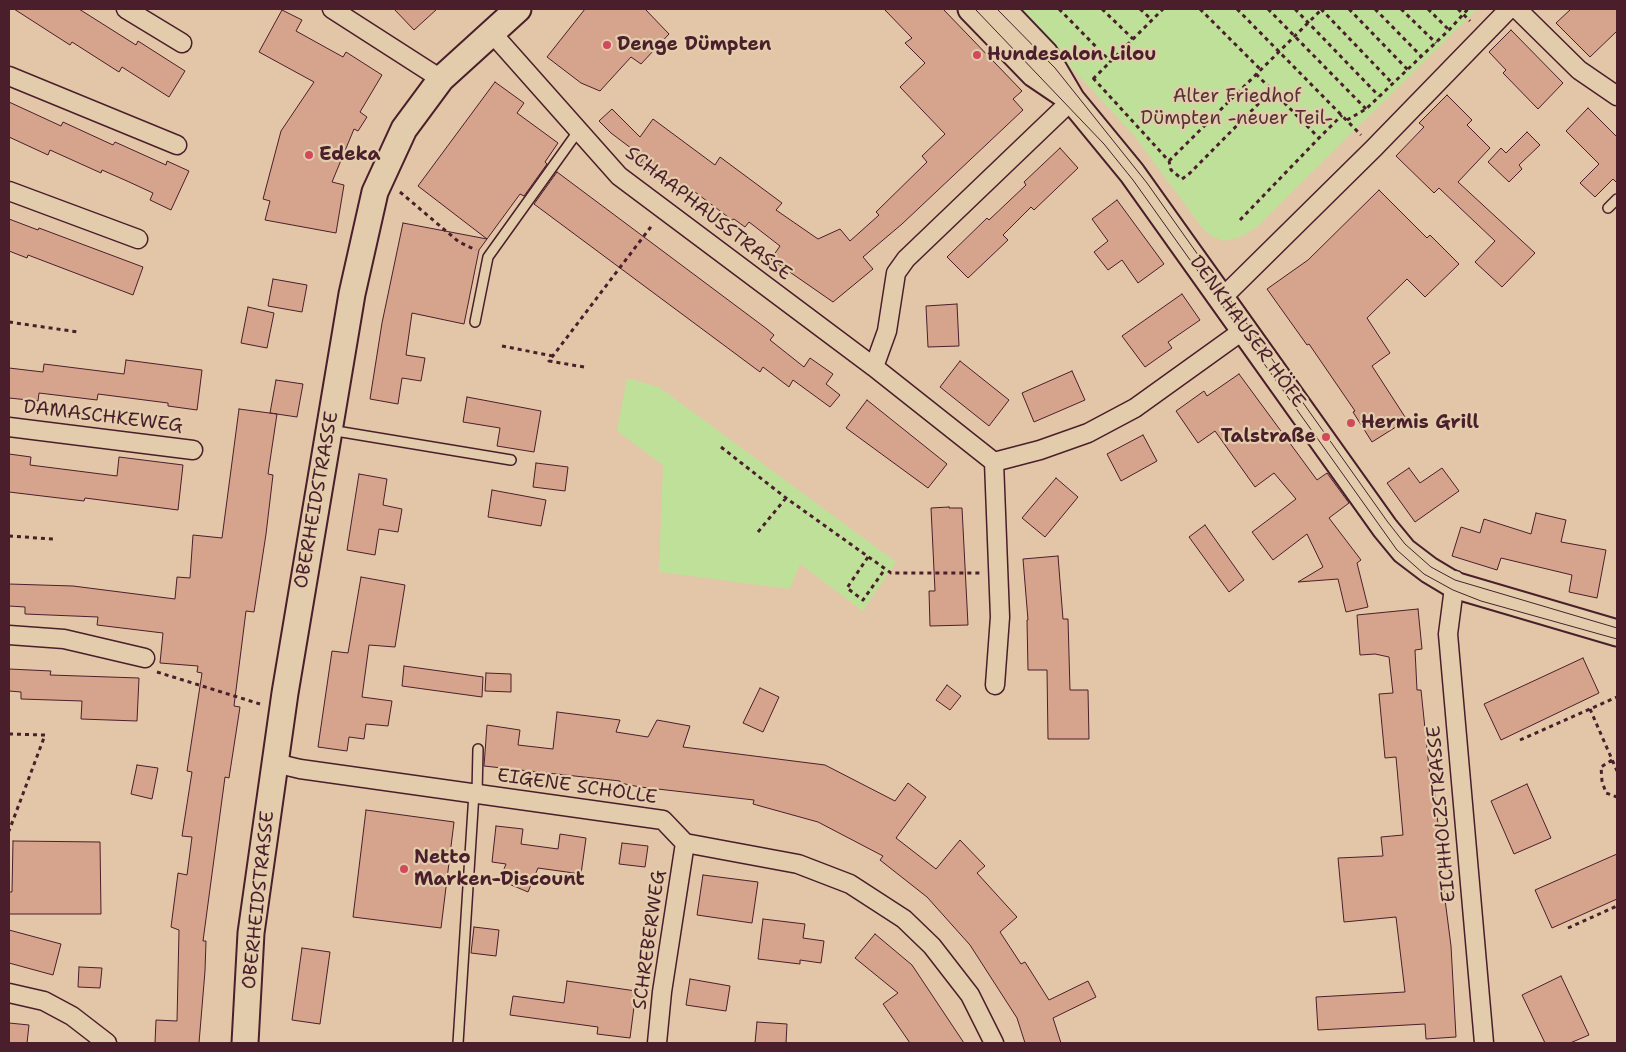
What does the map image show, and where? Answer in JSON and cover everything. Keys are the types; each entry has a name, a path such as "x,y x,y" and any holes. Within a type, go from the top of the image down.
{"street":[{"path":"126,9 182,43"},
{"path":"332,9 441,79"},
{"name":"OBERHEIDSTRASSE","path":"245,1043 251,933 282,709 352,294 375,192 404,129 441,79 518,9"},
{"name":"DENKHAUSER HÖFE","path":"971,9 1034,74 1072,100"},
{"name":"DENKHAUSER HÖFE","path":"1002,9 1045,54 1072,100 1132,173 1385,528 1404,551 1428,570 1454,583 1617,633"},
{"path":"1222,298 1374,148 1509,9"},
{"path":"1517,9 1579,70 1617,96"},
{"name":"SCHAAPHAUSSTRASSE","path":"492,33 619,176 874,367 994,462"},
{"path":"9,76 177,146"},
{"path":"874,367 887,331 896,274 906,260 1072,100"},
{"path":"9,191 138,239"},
{"path":"995,685 1000,617 994,462 1040,450 1088,433 1135,408 1245,329"},
{"name":"DAMASCHKEWEG","path":"9,426 192,450"},
{"name":"EICHHOLZSTRASSE","path":"1454,583 1448,634 1484,1043"},
{"path":"9,635 64,639 145,658"},
{"name":"EIGENE SCHOLLE","path":"275,763 300,769 663,820 685,843"},
{"path":"685,843 798,864 856,887 904,919 932,946 970,995 994,1043"},
{"name":"SCHREBERWEG","path":"657,1043 662,992 685,843"},
{"path":"9,993 44,1001 72,1016 106,1043"}],"lane":[{"path":"475,322 488,257 578,130"},
{"path":"1608,208 1617,199"},
{"path":"330,430 511,460"},
{"path":"458,1043 478,749"}],"path":[{"path":"1059,9 1110,62"},
{"path":"1102,9 1133,39"},
{"path":"1140,9 1152,20"},
{"path":"1072,100 1163,9"},
{"path":"1200,9 1261,70"},
{"path":"1236,9 1374,148"},
{"path":"1268,9 1366,110"},
{"path":"1295,9 1379,96"},
{"path":"1169,160 1322,9 1393,84"},
{"path":"1349,9 1408,70"},
{"path":"1375,9 1422,57"},
{"path":"1401,9 1436,43"},
{"path":"1428,9 1450,30"},
{"path":"1347,120 1366,110 1450,30 1468,9"},
{"path":"1256,74 1319,138"},
{"path":"1093,78 1169,160 1170,170 1182,179 1272,90"},
{"path":"1240,220 1342,115"},
{"path":"381,179 402,193 459,242 488,257"},
{"path":"584,367 550,361 664,210"},
{"path":"9,322 78,332"},
{"path":"502,346 553,356"},
{"path":"721,447 786,498 892,573 998,573"},
{"path":"758,532 786,498"},
{"path":"9,536 53,539"},
{"path":"868,556 847,588 863,600 885,569"},
{"path":"145,658 158,674 282,709"},
{"path":"1520,740 1617,697"},
{"path":"1590,709 1617,770"},
{"path":"9,734 45,735 9,831"},
{"path":"1612,760 1601,767 1602,781 1606,793 1617,797"},
{"path":"1568,928 1617,906"}],"green space":[{"name":"Alter Friedhof Dümpten -neuer Teil-","path":"1017,9 1477,9 1257,227 1240,237 1225,241 1213,237 1204,230 1133,134"},
{"path":"627,378 659,387 896,562 863,611 800,564 790,589 659,572 663,465 617,431"}],"building":[{"path":"14,9 79,9 136,45 138,41 185,71 169,97 122,67 119,72 72,42 70,45"},
{"path":"394,9 437,9 414,30"},
{"name":"Denge Dümpten","path":"585,9 645,9 669,34 641,64 631,57 600,91 581,83 547,57"},
{"path":"884,9 943,9 1022,91 1013,99 1023,110 902,224 863,257 873,269 833,302 771,259 780,246 749,222 745,227 734,219 732,220 695,192 693,194 681,185 677,190 666,182 664,183 640,163 644,158 611,133 599,121 612,109 640,137 653,119 715,165 720,157 782,203 776,210 818,239 840,229 850,241 879,215 876,212 927,162 922,156 945,134 900,87 925,63 905,43 912,38"},
{"path":"1571,9 1617,9 1617,31 1590,57 1556,23"},
{"name":"Edeka","path":"282,10 302,20 296,31 343,57 346,52 382,75 360,112 367,117 358,131 354,129 332,182 344,185 336,233 265,220 270,201 263,199 281,131 314,82 259,52"},
{"path":"1511,30 1563,83 1538,109 1503,73 1506,70 1489,52"},
{"path":"495,82 524,103 517,113 558,143 545,162 547,164 524,196 520,194 487,239 418,186"},
{"path":"1447,95 1472,120 1467,125 1490,148 1458,182 1535,253 1502,287 1475,262 1495,241 1439,188 1434,193 1396,156 1424,127 1419,123"},
{"path":"9,102 61,126 63,122 113,145 115,142 166,165 167,161 189,171 171,210 150,200 153,193 127,181 102,170 101,173 50,150 48,155 9,137"},
{"path":"1588,108 1617,137 1617,183 1613,179 1595,197 1580,183 1599,164 1566,131"},
{"path":"1527,132 1540,145 1519,165 1522,169 1509,182 1488,162 1501,148 1506,153"},
{"path":"1060,148 1078,168 1034,210 1031,207 1003,235 1008,240 968,278 947,257 987,218 989,220 1026,185 1024,182"},
{"path":"557,172 767,329 774,335 770,340 804,367 810,358 833,374 826,384 840,395 830,407 793,380 789,387 763,367 760,372 534,204"},
{"path":"1379,190 1427,238 1430,235 1459,264 1425,297 1407,279 1367,318 1390,353 1372,366 1407,420 1372,442 1353,412 1355,411 1309,344 1307,345 1267,289 1308,260"},
{"path":"1117,200 1164,264 1138,283 1122,260 1108,270 1094,252 1108,241 1092,219"},
{"path":"9,219 38,230 39,228 143,267 133,295 28,255 27,258 9,251"},
{"path":"403,223 487,239 479,250 464,324 412,313 406,355 425,358 421,381 402,378 398,404 370,399 382,323"},
{"path":"273,279 307,285 302,312 268,306"},
{"path":"1182,294 1200,320 1168,342 1172,348 1145,367 1122,336"},
{"path":"957,304 959,346 928,347 926,306"},
{"path":"248,307 274,313 267,348 241,343"},
{"path":"126,360 202,370 197,410 168,406 168,403 98,394 97,400 39,393 38,401 9,398 9,368 43,372 44,364 124,374"},
{"path":"960,361 1009,400 989,426 940,387"},
{"path":"1072,371 1085,400 1034,422 1022,393"},
{"path":"1239,374 1317,480 1327,473 1349,503 1329,518 1361,560 1357,563 1368,607 1346,612 1338,579 1298,582 1323,567 1307,534 1273,560 1252,532 1296,499 1274,473 1255,487 1215,431 1198,443 1176,411 1204,391 1207,396"},
{"path":"276,380 303,384 297,417 270,413"},
{"path":"467,397 541,411 534,452 497,446 500,428 463,422"},
{"path":"867,400 947,464 928,488 846,428"},
{"path":"239,409 277,414 268,474 273,475 266,534 254,612 246,611 234,706 240,707 229,778 225,777 203,941 206,941 205,971 199,1043 155,1043 156,1020 177,1021 179,930 171,927 178,873 187,875 192,837 182,836 192,772 187,771 202,673 197,672 198,666 160,663 163,633 97,625 98,617 25,614 25,607 9,606 9,584 73,586 175,599 177,577 190,578 193,535 222,538"},
{"path":"1143,435 1157,461 1121,481 1107,454"},
{"path":"9,454 31,457 30,465 117,476 119,457 183,465 178,510 85,498 84,501 9,492"},
{"path":"536,463 568,467 565,491 533,487"},
{"path":"1409,468 1420,483 1442,468 1459,491 1415,522 1387,483"},
{"path":"359,474 387,479 383,505 402,509 398,532 379,529 375,555 347,550"},
{"path":"1056,478 1078,497 1045,537 1022,518"},
{"path":"492,490 546,500 541,526 488,517"},
{"path":"931,508 962,508 968,625 930,626 929,591 935,591"},
{"path":"1536,513 1566,520 1561,542 1606,550 1597,598 1569,592 1572,575 1501,558 1497,570 1452,556 1461,527 1480,533 1484,519 1531,534"},
{"path":"1205,525 1244,580 1229,592 1189,537"},
{"path":"1058,556 1063,619 1068,619 1070,690 1088,690 1089,739 1048,739 1047,670 1028,670 1028,620 1023,559"},
{"path":"361,577 405,585 395,647 369,645 362,697 392,701 388,726 366,724 364,739 349,737 347,751 318,747 332,651 348,653"},
{"path":"1418,609 1422,649 1415,650 1417,690 1421,690 1430,777 1433,776 1441,853 1439,853 1451,946 1456,1037 1426,1039 1425,1024 1318,1030 1316,997 1405,992 1396,917 1344,922 1338,858 1383,856 1381,837 1403,835 1396,757 1385,758 1379,694 1393,693 1389,657 1375,654 1360,655 1357,615"},
{"path":"1583,658 1599,693 1501,740 1484,704"},
{"path":"404,666 483,677 482,697 402,686"},
{"path":"9,669 51,671 50,675 139,678 137,721 81,719 82,701 21,699 21,692 9,691"},
{"path":"486,673 511,674 511,692 485,691"},
{"path":"947,685 961,696 950,710 936,700"},
{"path":"760,688 779,697 763,732 743,723"},
{"path":"557,712 620,720 616,732 648,737 657,720 690,726 683,747 825,765 895,801 908,783 926,797 896,838 936,869 960,840 985,866 977,873 1017,917 1000,932 1021,964 1025,962 1049,1000 1088,981 1096,997 1053,1018 1061,1043 1025,1043 1017,1018 970,945 927,897 880,860 883,856 818,822 753,804 754,800 640,787 620,783 620,781 484,766 487,725 520,730 518,745 553,749"},
{"path":"137,765 158,768 152,799 131,794"},
{"path":"1527,784 1551,838 1514,854 1491,801"},
{"name":"Netto Marken-Discount","path":"366,810 454,822 441,928 353,917"},
{"path":"496,826 523,829 521,844 558,849 560,834 586,838 581,874 538,868 528,892 509,884 512,877 502,874 506,864 492,862"},
{"path":"13,841 100,842 101,914 9,914 9,892 12,892"},
{"path":"622,843 648,846 645,867 619,864"},
{"path":"1617,854 1617,899 1552,928 1535,890"},
{"path":"703,875 758,882 752,923 697,915"},
{"path":"763,919 805,924 803,938 824,941 821,963 800,960 800,964 758,959"},
{"path":"474,927 499,930 496,956 471,953"},
{"path":"9,930 61,944 53,975 9,963"},
{"path":"875,934 912,965 964,1043 910,1043 883,1004 898,993 855,958"},
{"path":"302,948 330,952 320,1024 292,1020"},
{"path":"79,967 102,968 100,988 78,987"},
{"path":"1561,976 1589,1035 1570,1043 1545,1043 1522,995"},
{"path":"690,979 730,986 726,1011 686,1005"},
{"path":"567,981 636,991 630,1038 597,1034 598,1027 510,1015 513,996 564,1003"},
{"path":"757,1022 787,1024 786,1043 755,1043"},
{"path":"9,1023 29,1025 27,1043 9,1043"}],"tram line":[{"path":"975,9 1104,144 1133,180 1397,550 1424,574 1453,590 1481,601 1617,639"},
{"path":"997,9 1055,68 1147,183 1405,544 1431,567 1455,580 1617,628"}],"place":[{"name":"Denge Dümpten","path":"607,45"},
{"name":"Hundesalon Lilou","path":"977,55"},
{"name":"Edeka","path":"309,155"},
{"name":"Hermis Grill","path":"1351,423"},
{"name":"Talstraße","path":"1326,437"},
{"name":"Netto Marken-Discount","path":"404,869"}]}
